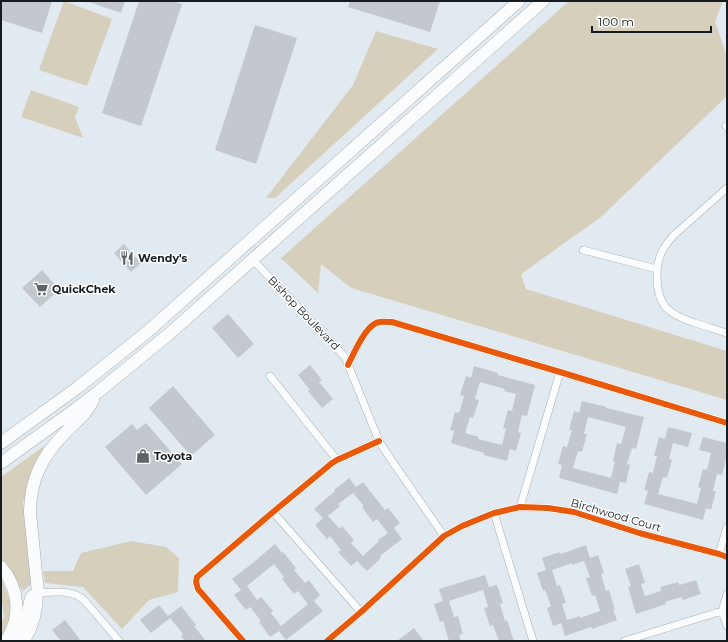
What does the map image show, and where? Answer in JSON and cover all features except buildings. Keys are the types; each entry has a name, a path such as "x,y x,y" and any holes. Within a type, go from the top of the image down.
{"highway":[{"path":"1,443 101,370 168,314 519,1"},
{"path":"1,463 98,392 168,334 543,1"},
{"path":"38,593 30,513 32,486 38,470 50,451 63,434 85,414 98,392"},
{"path":"1,433 56,404"},
{"path":"1,567 12,584 16,603 14,624 6,641"}],"main road":[{"path":"16,641 24,625 30,598 32,595 38,593 38,606 34,622 25,641"}],"street":[{"path":"727,188 674,235 660,256 657,269 657,290 663,304 668,310 680,318 727,334"},
{"path":"583,250 657,269"},
{"name":"Bishop Boulevard","path":"253,260 345,357 379,441 444,536"},
{"path":"348,365 366,332 374,324 381,322 392,322 727,422"},
{"path":"520,507 560,372"},
{"path":"270,376 337,460"},
{"path":"243,641 198,589 196,582 197,577 337,460 379,441"},
{"name":"Birchwood Court","path":"327,641 444,536 462,526 494,513 520,507 548,508 574,512 639,534 727,557"},
{"path":"273,512 361,612"},
{"path":"494,513 533,641"},
{"path":"718,554 727,527"},
{"path":"38,593 63,592 80,597 119,641"},
{"path":"727,594 722,610 727,626"},
{"path":"624,641 722,610"}],"shaded area":[{"path":"64,1 112,19 87,86 39,70"},
{"path":"569,1 723,1 715,22 727,56 727,96 601,217 521,274 526,289 727,351 727,400 351,288 321,264 318,293 283,260 280,259"},
{"path":"376,31 438,49 275,198 266,198 353,85"},
{"path":"31,90 79,107 75,117 83,138 21,117"},
{"path":"44,446 23,502 32,583 23,591 1,559 1,477"},
{"path":"131,541 166,547 179,558 178,592 149,600 122,629 83,587 45,583 43,571 73,571 81,553"},
{"path":"1,577 13,609 1,639 1,623 4,617 1,594"}],"cycle path":[{"path":"348,365 367,330 378,322 392,322 727,423"},
{"path":"243,641 198,589 196,582 197,577 332,463 379,441"},
{"path":"327,641 444,536 462,526 494,513 520,507 548,508 574,512 639,533 727,557"}],"place":[{"name":"Wendy's","path":"127,258"},
{"name":"QuickChek","path":"41,289"},
{"name":"Toyota","path":"143,456"}]}
